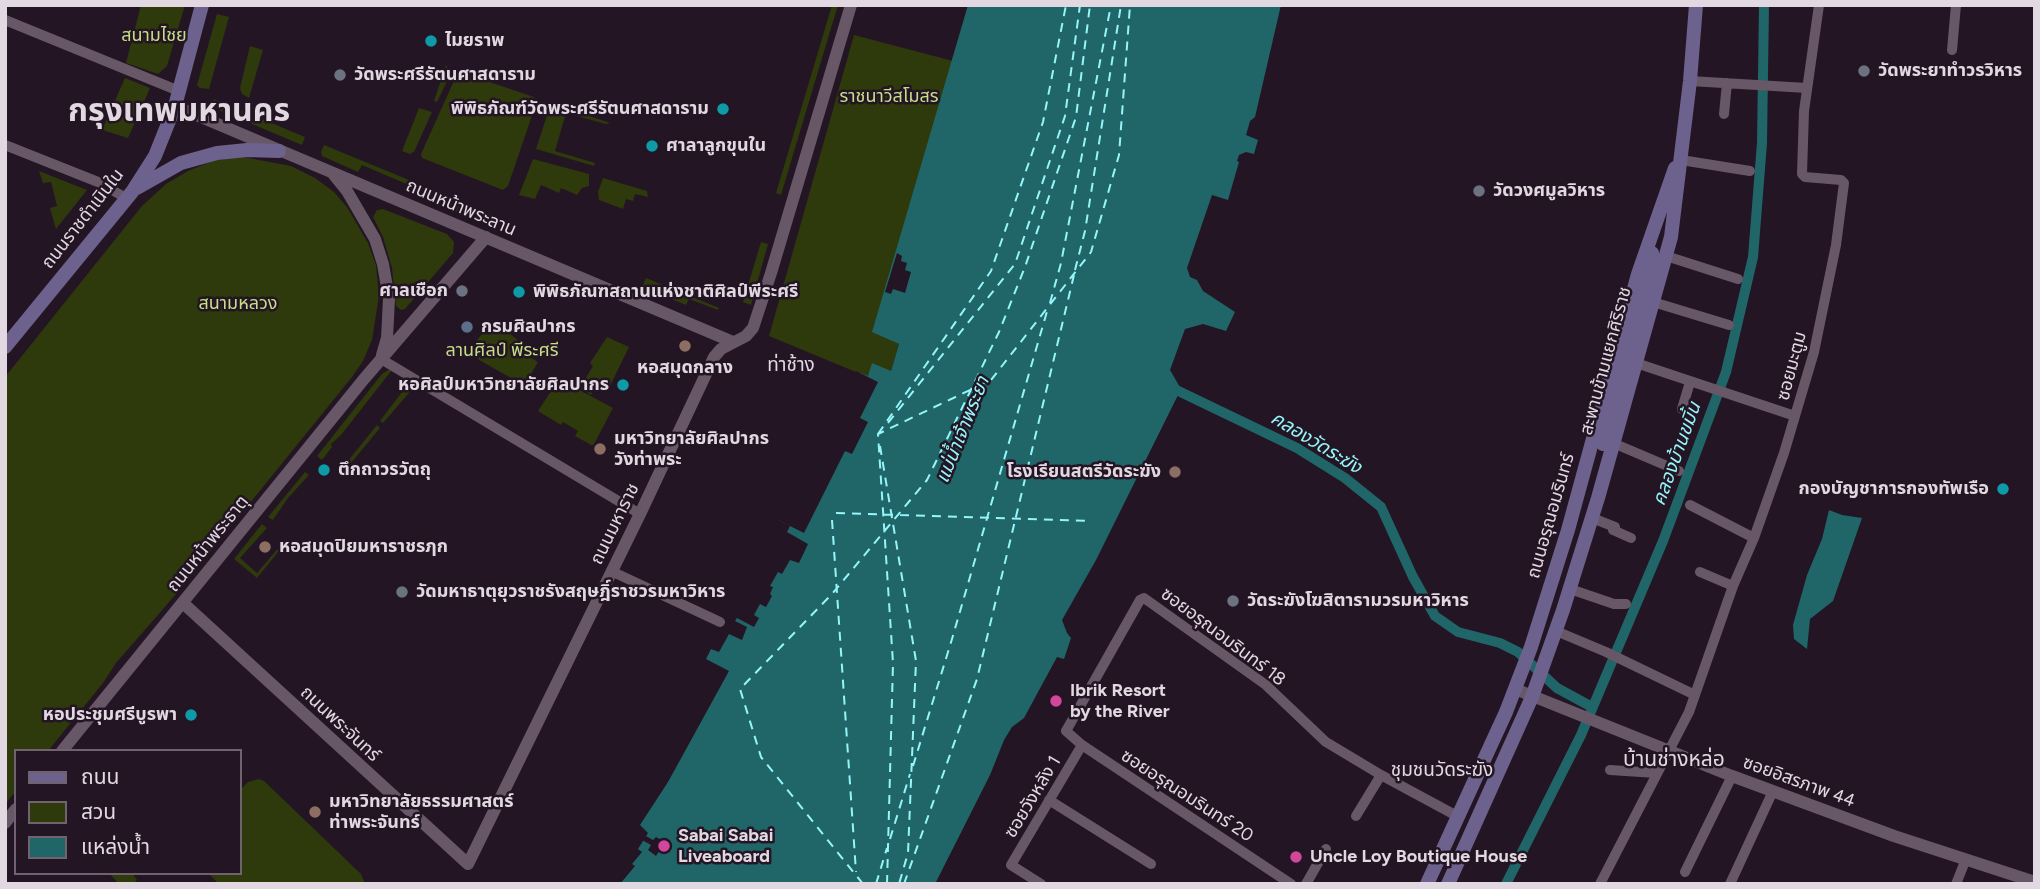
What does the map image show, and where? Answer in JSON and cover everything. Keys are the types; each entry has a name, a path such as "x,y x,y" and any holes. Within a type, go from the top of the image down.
{"main road":[{"name":"ถนนราชดำเนินใน","path":"5,347 129,195 155,156 177,98 202,5"},
{"name":"ถนนอรุณอมรินทร์","path":"1448,884 1538,682 1592,518 1636,363 1674,217 1696,5"},
{"path":"129,195 181,163 216,153 278,151"},
{"name":"ถนนอรุณอมรินทร์","path":"1426,884 1515,689 1531,647 1568,530 1626,313 1659,212 1682,154"},
{"name":"สะพานข้ามแยกศิริราช","path":"1648,281 1659,212"},
{"name":"สะพานข้ามแยกศิริราช","path":"1440,884 1518,711 1538,658 1575,544 1648,281 1674,217"},
{"path":"1457,816 1475,825"}],"street":[{"name":"ถนนมหาราช","path":"470,868 714,358 720,349 750,333 758,314 850,5"},
{"name":"ซอยมะตูม","path":"1600,884 1656,773 1670,753 1695,695 1733,586 1754,538 1814,352 1836,245 1844,183 1841,180 1805,177 1802,174 1807,88 1819,5"},
{"path":"1952,50 1956,5"},
{"path":"5,20 177,98"},
{"path":"1690,81 1807,88"},
{"path":"1724,114 1727,82"},
{"name":"ถนนหน้าพระลาน","path":"177,98 278,151 733,342"},
{"path":"5,145 129,195"},
{"path":"1682,154 1750,172"},
{"name":"ถนนหน้าพระธาตุ","path":"333,174 347,191 375,239 383,264 389,299 387,338 381,359"},
{"name":"ถนนหน้าพระธาตุ","path":"64,749 381,359 486,237"},
{"path":"1666,256 1738,279"},
{"path":"1653,302 1730,325"},
{"path":"381,359 640,514"},
{"path":"1636,363 1795,416"},
{"path":"1682,409 1690,382"},
{"path":"1613,443 1679,471"},
{"path":"1690,505 1754,538"},
{"path":"1592,518 1615,527 1613,530 1631,538"},
{"path":"611,571 720,622"},
{"path":"1700,572 1733,586"},
{"path":"1570,589 1614,604 1626,604"},
{"name":"ซอยอรุณอมรินทร์ 18","path":"1066,731 1140,600 1144,598 1266,685 1326,742 1457,816"},
{"name":"ถนนพระจันทร์","path":"183,603 470,868"},
{"path":"1556,631 1695,695"},
{"name":"ซอยอิสรภาพ 44","path":"1515,689 1670,753 1894,836 2035,882"},
{"name":"ซอยอรุณอมรินทร์ 20","path":"1066,731 1082,745 1291,884"},
{"name":"ซอยวังหลัง 1","path":"1041,884 1012,864 1082,745"},
{"path":"1609,769 1656,773"},
{"path":"1356,816 1381,775"},
{"path":"1685,872 1732,776"},
{"path":"1730,884 1773,791"},
{"path":"1049,800 1151,864"},
{"path":"1306,884 1326,849"},
{"path":"1956,884 1966,859"}],"green space":[{"name":"สนามไชย","path":"141,5 185,5 167,66 158,74 126,63"},
{"path":"832,5 838,5 781,195 776,193"},
{"path":"217,14 229,17 209,89 200,88 197,85"},
{"name":"ราชนาวีสโมสร","path":"854,35 953,61 873,331 899,344 891,371 868,377 769,336"},
{"path":"250,46 263,50 249,98 242,94 240,88"},
{"path":"446,65 451,73 437,102 434,101"},
{"path":"460,72 534,97 537,101 508,186 503,190 422,158 421,154"},
{"path":"125,78 150,88 128,138 102,130"},
{"path":"214,99 305,137 302,145 209,106"},
{"path":"551,103 610,123 566,113 555,151 595,163 594,166 536,149"},
{"path":"419,108 432,112 414,152 410,154 402,151"},
{"path":"324,145 460,201 462,213 470,217 477,215 480,210 499,218 494,228 443,206 444,200 362,165 358,172 322,156"},
{"name":"สนามหลวง","path":"243,157 291,166 315,178 334,192 347,207 368,243 376,265 379,296 372,340 352,377 177,593 116,663 50,749 14,749 14,793 5,804 5,377 142,206 166,184 215,160"},
{"path":"533,159 589,174 589,186 582,188 577,195 561,188 559,193 541,185 535,199 519,195"},
{"path":"39,171 87,190 56,229 50,208 57,206 51,182 43,183"},
{"path":"603,178 647,191 648,197 635,194 633,201 626,199 623,209 599,200 598,192"},
{"path":"383,209 447,234 454,242 453,253 405,309 401,310 396,306 392,268 383,237 373,217 377,210"},
{"path":"761,242 768,244 751,305 743,302"},
{"path":"646,278 719,308 718,310 689,299 686,305 642,287"},
{"name":"ลานศิลป์ พีระศรี","path":"493,320 531,351 528,356 538,362 525,384 467,353"},
{"path":"607,337 629,347 607,392 595,388 591,395 580,388 593,366 590,363"},
{"path":"388,370 392,370 331,444 332,447 322,460 317,456"},
{"path":"559,379 613,408 593,446 575,436 578,431 563,422 561,425 538,411"},
{"path":"411,380 415,386 383,423 380,421"},
{"path":"377,425 380,428 346,469 343,467"},
{"path":"305,472 309,475 273,520 268,517"},
{"path":"262,524 267,528 240,558 257,573 286,539 287,541 257,578 234,559"},
{"path":"259,779 264,781 361,874 365,884 219,884 210,875 242,875 242,788 248,782"},
{"path":"111,875 133,875 137,880 133,884 119,884"}],"water":[{"name":"แม่น้ำเจ้าพระยา","path":"968,5 1281,5 1255,117 1250,121 1246,135 1258,140 1254,154 1246,152 1239,155 1228,200 1212,195 1187,268 1190,277 1197,280 1203,291 1235,312 1226,331 1203,324 1185,329 1170,370 1181,389 1096,560 1062,620 1071,638 1064,659 1057,657 1024,718 1012,727 1004,740 990,775 935,884 620,884 635,866 632,864 642,852 638,849 648,833 640,825 668,782 729,671 706,659 711,649 719,652 729,634 742,640 747,627 735,621 737,618 754,627 759,618 754,615 760,604 766,607 772,596 770,594 773,587 770,586 778,572 782,574 790,560 799,563 808,544 787,532 790,526 778,520 860,373 868,376 872,363 891,371 899,344 872,332"},
{"path":"1829,510 1862,518 1833,601 1810,619 1807,649 1794,639 1793,625"}],"pier":[{"path":"897,253 902,256 901,261 907,263 905,270 911,272 905,293 893,289 891,294 885,292"},
{"name":"ท่าช้าง","path":"856,371 878,382 860,418 868,422 852,454 845,451 804,533 778,520"},
{"path":"646,836 665,842 656,856 648,850 651,845 642,840"}],"waterway":[{"name":"คลองบ้านขมิ้น","path":"1506,884 1581,735 1663,541 1726,372 1753,257 1762,143 1764,5"},
{"name":"คลองวัดระฆัง","path":"1168,386 1297,448 1345,478 1381,507 1413,577 1435,616 1458,632 1500,643 1518,652 1557,688 1592,707"}],"ferry route":[{"path":"878,434 991,271 1043,122 1066,5"},
{"path":"888,423 1015,264 1065,116 1080,5"},
{"path":"863,884 761,757 740,689 832,594 927,480 999,332 1025,267 1076,117 1090,5"},
{"path":"1050,303 1061,263 1111,5"},
{"path":"1075,270 1085,231 1121,5"},
{"path":"887,884 893,663 878,434 991,380 1091,252 1119,155 1130,5"},
{"path":"904,884 977,679 1074,275"},
{"path":"913,766 1048,308"},
{"path":"880,446 916,661 908,853 899,884"},
{"path":"836,513 1091,521"},
{"path":"832,520 856,872"},
{"path":"890,839 910,774"},
{"path":"876,884 887,848"}],"place":[{"name":"ไมยราพ","path":"431,41"},
{"name":"วัดพระยาทําวรวิหาร","path":"1864,71"},
{"name":"วัดพระศรีรัตนศาสดาราม","path":"340,75"},
{"name":"พิพิธภัณฑ์วัดพระศรีรัตนศาสดาราม","path":"723,109"},
{"name":"ศาลาลูกขุนใน","path":"652,146"},
{"name":"วัดวงศมูลวิหาร","path":"1479,191"},
{"name":"ศาลเชือก","path":"462,291"},
{"name":"พิพิธภัณฑสถานแห่งชาติศิลป์พีระศรี","path":"519,292"},
{"name":"กรมศิลปากร","path":"467,327"},
{"name":"หอสมุดกลาง","path":"685,346"},
{"name":"หอศิลป์มหาวิทยาลัยศิลปากร","path":"623,385"},
{"name":"มหาวิทยาลัยศิลปากร วังท่าพระ","path":"600,449"},
{"name":"ตึกถาวรวัตถุ","path":"324,470"},
{"name":"โรงเรียนสตรีวัดระฆัง","path":"1175,472"},
{"name":"กองบัญชาการกองทัพเรือ","path":"2003,489"},
{"name":"หอสมุดปิยมหาราชรฦก","path":"265,547"},
{"name":"วัดมหาธาตุยุวราชรังสฤษฎิ์ราชวรมหาวิหาร","path":"402,592"},
{"name":"วัดระฆังโฆสิตารามวรมหาวิหาร","path":"1233,601"},
{"name":"Ibrik Resort by the River","path":"1056,701"},
{"name":"หอประชุมศรีบูรพา","path":"191,715"},
{"name":"มหาวิทยาลัยธรรมศาสตร์ ท่าพระจันทร์","path":"315,812"},
{"name":"Sabai Sabai Liveaboard","path":"664,846"},
{"name":"Uncle Loy Boutique House","path":"1296,857"}],"district":[{"name":"กรุงเทพมหานคร","path":"179,112"},
{"name":"ท่าช้าง","path":"791,365"},
{"name":"บ้านช่างหล่อ","path":"1674,760"},
{"name":"ชุมชนวัดระฆัง","path":"1442,770"}]}
